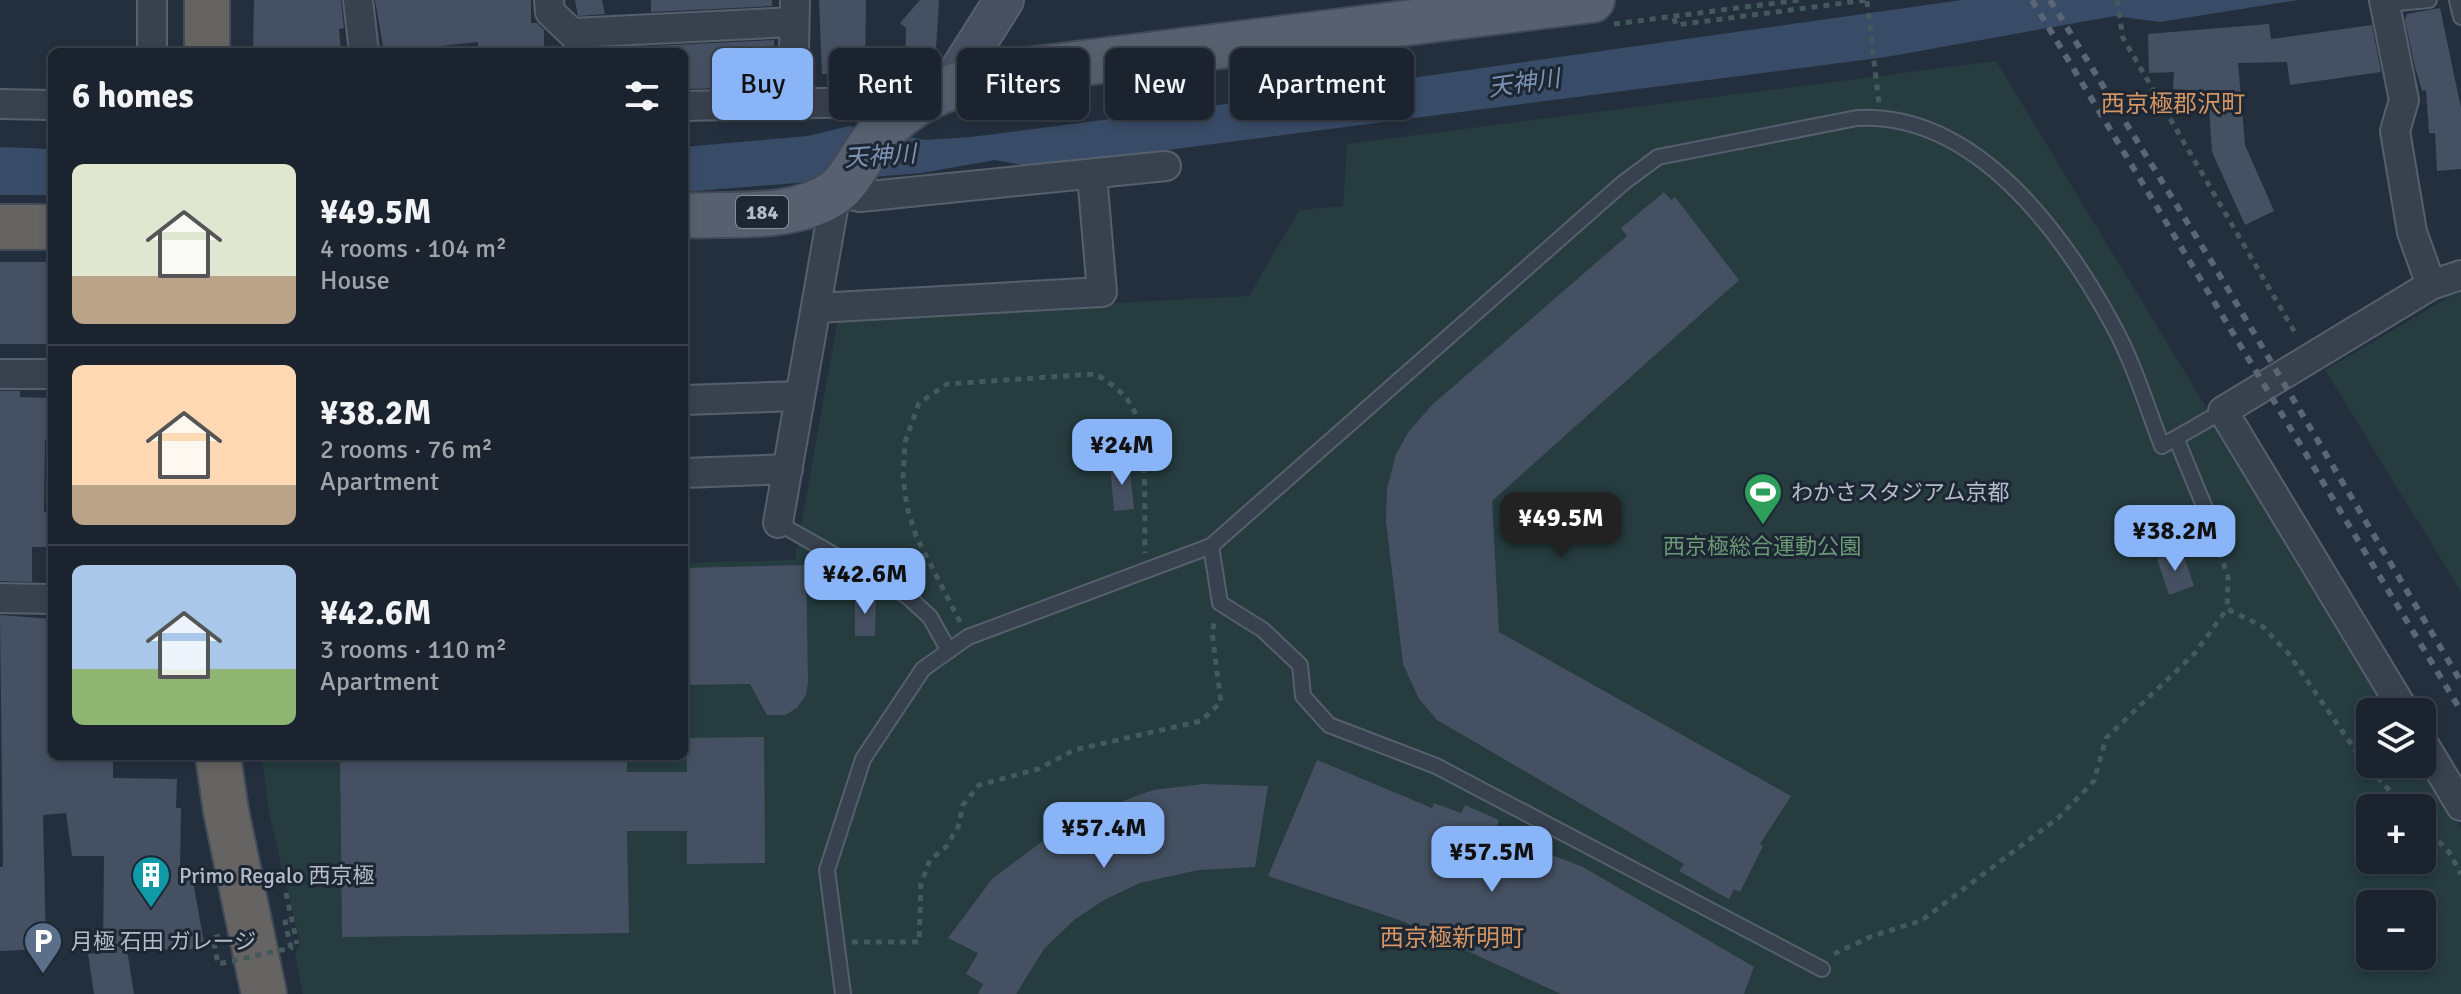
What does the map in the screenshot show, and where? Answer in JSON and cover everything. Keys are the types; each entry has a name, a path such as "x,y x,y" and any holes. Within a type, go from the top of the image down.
{"highway":[{"path":"207,0 207,48"},
{"path":"0,227 48,227"},
{"path":"219,760 226,811 264,994"}],"main road":[{"path":"941,84 1004,0"},
{"path":"941,91 1003,73 1434,10 1598,8"},
{"name":"184","path":"688,216 799,210 836,192 875,139 899,120"}],"street":[{"path":"152,0 152,48"},
{"path":"358,0 364,48"},
{"path":"549,0 550,12 572,33 794,11 794,48"},
{"path":"2385,1 2404,100 2395,131 2412,232 2431,285"},
{"path":"0,104 48,105"},
{"path":"688,106 712,105"},
{"path":"778,523 836,192 860,197 1166,166"},
{"path":"816,308 1102,292 1092,175"},
{"path":"2397,698 2223,411 2431,285 2461,275"},
{"path":"0,374 48,374"},
{"path":"688,400 800,396"},
{"path":"688,473 788,469"},
{"path":"0,598 48,599"},
{"path":"2436,764 2461,806"}],"lane":[{"path":"2385,1 2429,0"},
{"path":"2457,0 2461,17"},
{"path":"843,994 827,870 863,759 923,669 968,637 1211,546 1611,193 1658,157 1857,118 1893,119 1956,141 2014,188 2070,255 2115,329 2162,446 2223,411"},
{"path":"2176,438 2207,513"},
{"path":"778,523 907,596 930,617 949,651"},
{"path":"1211,546 1220,603 1263,630 1300,665 1303,696 1329,725 1436,766 1822,969"}],"path":[{"path":"1598,8 1615,25 1799,0"},
{"path":"2117,0 2123,38 2310,358"},
{"path":"1674,18 1676,25 1867,2 1877,81"},
{"path":"968,637 916,536 903,477 905,442 919,403 947,384 1095,374 1115,386 1135,411 1140,434 1146,570"},
{"path":"1822,969 1832,954 1872,936 1921,921 2058,818 2094,781 2106,738 2195,653 2227,609 2228,577 2207,513"},
{"path":"837,942 919,942 921,884 930,860 946,847 958,827 963,805 979,785 1038,769 1074,750 1104,741 1201,721 1221,702 1212,632 1220,603"},
{"path":"2227,609 2262,626 2288,653 2365,764 2393,794"},
{"path":"2436,839 2449,852 2461,874"},
{"path":"286,893 297,944"},
{"path":"220,936 213,938 218,964 291,948 285,922 292,921"}],"green space":[{"name":"西京極総合運動公園","path":"1996,61 2383,698 2356,698 2356,778 2431,778 2461,828 2461,994 303,994 295,955 300,942 269,813 262,760 688,760 688,563 795,560 838,318 1249,296 1299,210 1343,206 1347,144"},
{"path":"2461,290 2461,592 2325,370"}],"water":[{"name":"天神川","path":"1962,0 2298,0 2160,22 2115,16 1886,57 1414,118 1414,78"},
{"name":"天神川","path":"1230,103 1230,120 1399,120 1090,160 1022,165 995,160 922,173 688,192 688,147 808,136 849,126 925,140 1105,120 1214,120 1214,105"},
{"path":"0,147 48,149 48,195 0,195"}],"building":[{"path":"254,0 341,0 344,28 339,29 341,48 253,48"},
{"path":"375,0 531,0 531,23 537,23 544,30 544,48 478,48 478,42 422,48 383,48"},
{"path":"575,0 602,0 605,14 578,16"},
{"path":"651,0 772,0 772,6 651,12"},
{"path":"819,0 866,0 865,48 829,48 829,74 822,74"},
{"path":"920,0 939,0 936,48 906,48 906,28 900,23"},
{"path":"2440,8 2461,108 2461,169 2437,171 2435,133 2429,133 2426,90 2422,91 2405,21 2407,14"},
{"path":"2269,24 2271,39 2372,25 2381,72 2290,85 2287,62 2238,63 2245,145 2274,211 2245,225 2212,152 2208,91 2173,89 2174,72 2149,73 2148,34"},
{"path":"774,40 774,48 712,48 712,88 688,89 688,48 652,48"},
{"path":"1664,192 1671,200 1675,197 1739,280 1492,501 1499,632 1791,796 1760,844 1763,846 1740,892 1734,889 1729,899 1679,871 1684,864 1437,720 1419,699 1403,664 1386,521 1387,489 1396,454 1409,431 1432,405 1627,236 1621,228"},
{"path":"0,262 48,262 48,344 0,344"},
{"path":"0,391 20,391 20,397 48,398 44,512 48,512 48,547 32,547 32,582 0,581"},
{"path":"1129,462 1134,509 1114,511 1110,464"},
{"path":"2182,551 2194,586 2169,595 2157,559"},
{"path":"806,565 808,682 806,695 797,708 785,715 767,715 750,684 688,685 688,568"},
{"path":"855,596 876,596 875,636 855,636"},
{"path":"0,615 48,619 48,760 113,760 113,778 177,779 176,808 181,808 180,870 191,870 205,949 127,950 134,994 94,994 88,954 103,952 104,856 72,856 66,813 43,815 46,949 0,951 0,867 3,867"},
{"path":"764,737 765,863 687,864 687,831 627,831 629,933 342,937 340,760 627,760 627,772 687,772 688,738"},
{"path":"1317,760 1432,808 1434,803 1461,813 1465,805 1499,820 1496,828 1512,833 1510,839 1583,867 1754,967 1744,994 1561,994 1402,921 1268,876"},
{"path":"1204,784 1268,786 1255,867 1198,870 1140,883 1104,900 1074,920 1044,949 1016,994 978,994 983,984 966,974 978,953 948,938 992,879 1071,820 1153,790"}],"railway":[{"path":"2032,0 2461,711"},
{"path":"2050,0 2213,264 2461,682"}],"place":[{"name":"わかさスタジアム京都","path":"1763,526"},
{"name":"Primo Regalo 西京極","path":"151,909"},
{"name":"月極 石田 ガレージ","path":"43,975"}],"district":[{"name":"西京極郡沢町","path":"2173,104"},
{"name":"西京極新明町","path":"1452,938"}]}
